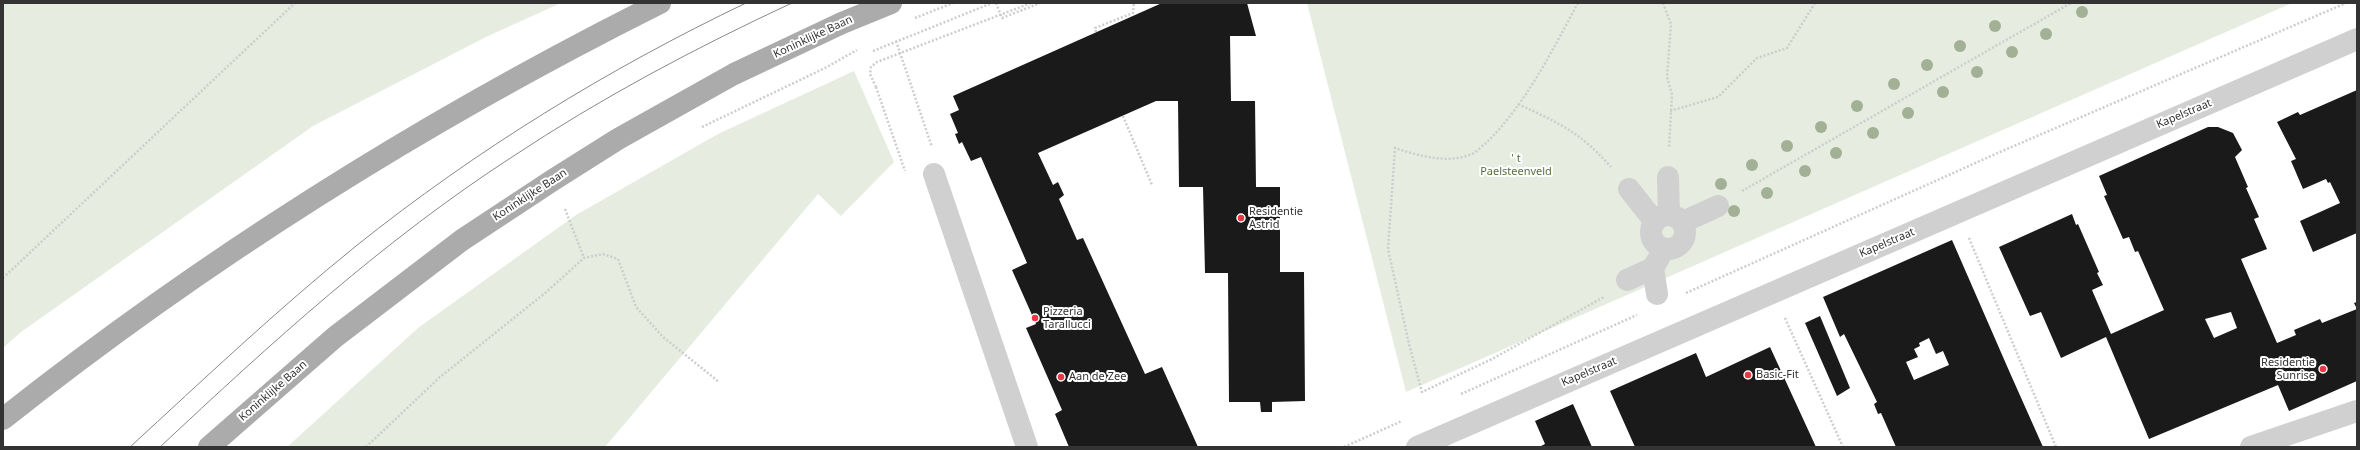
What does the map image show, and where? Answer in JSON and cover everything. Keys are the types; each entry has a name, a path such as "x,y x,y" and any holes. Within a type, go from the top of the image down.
{"main road":[{"path":"3,419 56,377 157,304 319,196 400,146 490,94 596,35 660,3"},
{"name":"Koninklijke Baan","path":"209,447 335,337 462,240 553,180 618,139 734,74 842,23 891,3"}],"street":[{"name":"Kapelstraat","path":"1417,447 2357,39"},
{"path":"934,174 1027,447"},
{"path":"1668,177 1669,219"},
{"path":"1629,189 1669,219 1686,230 1682,242 1672,249 1664,249 1656,244 1652,238 1651,229 1669,219 1718,206"},
{"path":"1657,294 1654,268 1664,249"},
{"path":"1627,280 1654,268"},
{"path":"2251,447 2357,411"}],"path":[{"path":"3,278 295,3"},
{"path":"914,19 953,3"},
{"path":"873,51 992,3"},
{"path":"996,3 1002,18 1040,3"},
{"path":"876,87 870,74 871,67 877,62 1031,3"},
{"path":"1096,32 1095,28 1133,13 1134,3"},
{"path":"1578,3 1548,58 1518,104 1498,130 1474,154 1457,159 1436,158 1395,148 1388,249 1422,392 1492,359 1588,308 1627,280"},
{"path":"1663,3 1671,24 1667,77 1672,95 1670,110 1668,177"},
{"path":"1670,110 1718,97 1757,58 1787,48 1815,3"},
{"path":"1718,206 2071,3"},
{"path":"1680,296 2000,152 2346,3"},
{"path":"896,41 936,158 934,174"},
{"path":"699,129 825,68 862,46"},
{"path":"1518,104 1563,125 1587,141 1629,189"},
{"path":"1123,116 1152,186"},
{"path":"559,212 572,205"},
{"path":"565,209 584,258"},
{"path":"1958,212 2056,447"},
{"path":"366,447 440,376 544,294 584,258 603,254 618,259 636,307 663,337 719,382"},
{"path":"1773,292 1843,447"},
{"path":"1459,395 1644,312"},
{"path":"1344,447 1409,418"}],"green space":[{"path":"3,3 561,3 488,36 313,126 21,332 3,348"},
{"name":"' t Paelsteenveld","path":"1307,3 2292,3 1406,392"},
{"path":"854,71 894,162 841,216 818,194 605,447 287,447 418,328 576,215 718,134"}],"building":[{"name":"Residentie Astrid","path":"1162,3 1247,3 1256,36 1230,36 1231,101 1255,101 1256,187 1280,187 1280,272 1304,272 1305,401 1272,402 1272,412 1261,412 1260,402 1229,402 1228,273 1205,273 1203,187 1179,187 1178,101 1156,101 1038,153 1053,185 1058,182 1064,195 1059,199 1077,240 1083,238 1145,374 1162,367 1198,447 1069,447 1055,414 1062,410 1026,328 1036,324 1012,270 1027,263 981,157 971,161 962,142 959,144 955,134 958,133 950,114 959,110 953,96"},
{"path":"2357,90 2357,233 2313,252 2300,221 2340,203 2330,182 2328,183 2326,179 2303,189 2291,161 2296,159 2277,122 2298,112 2300,115"},
{"path":"2208,127 2218,127 2233,133 2242,150 2235,157 2248,187 2246,188 2259,217 2254,219 2267,249 2241,259 2277,343 2296,335 2294,330 2320,319 2322,323 2357,309 2357,381 2289,411 2278,385 2149,439 2106,337 2061,358 2041,312 2030,316 1999,247 2072,214 2076,225 2078,224 2099,272 2097,273 2103,285 2092,290 2111,334 2164,310 2138,251 2135,252 2129,237 2123,239 2104,196 2107,195 2099,176","holes":["2231,312 2237,328 2214,338 2205,319"]},
{"path":"1952,240 2043,447 1896,447 1881,413 1878,414 1874,404 1877,402 1844,334 1840,337 1823,297","holes":["1929,338 1936,354 1943,351 1949,365 1914,380 1906,362 1918,357 1914,349 1920,346 1919,343"]},
{"path":"2357,302 2357,309 2354,303"},
{"path":"1820,316 1850,388 1837,396 1805,323"},
{"path":"1770,347 1816,447 1635,447 1610,391 1696,353 1706,377"},
{"path":"1573,404 1592,447 1539,447 1545,444 1535,421"}],"tram line":[{"path":"130,447 298,294 356,246 448,177 544,113 644,55 746,3"},
{"path":"160,447 286,331 374,258 465,189 546,135 614,94 684,56 792,3"}],"place":[{"name":"Residentie Astrid","path":"1241,218"},
{"name":"Pizzeria Tarallucci","path":"1035,318"},
{"name":"Residentie Sunrise","path":"2323,369"},
{"name":"Basic-Fit","path":"1748,375"},
{"name":"Aan de Zee","path":"1061,377"}]}
